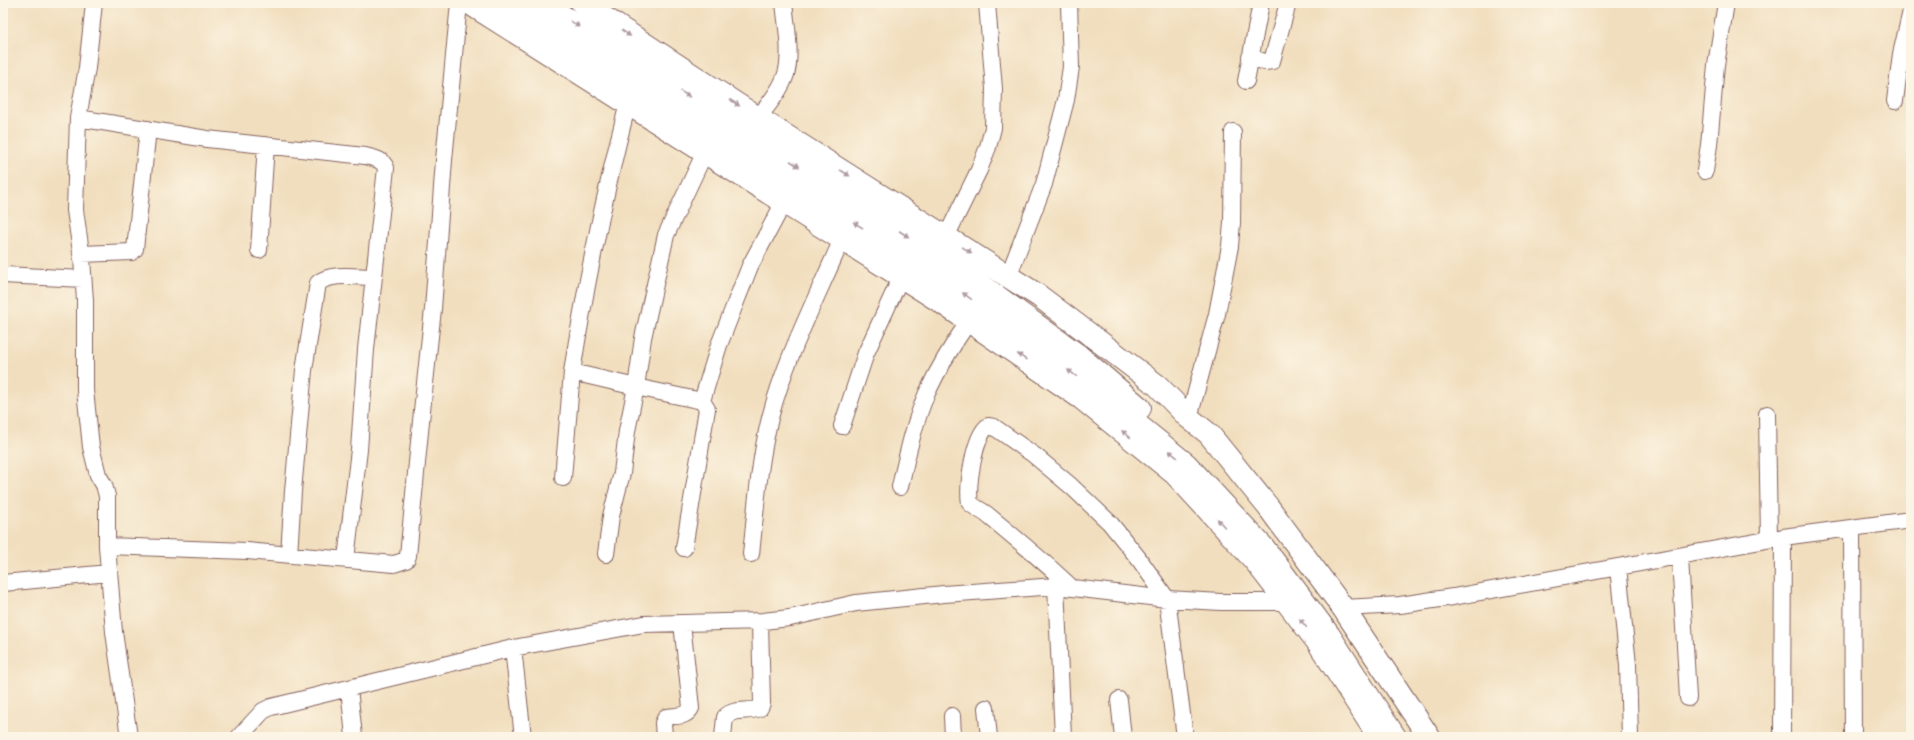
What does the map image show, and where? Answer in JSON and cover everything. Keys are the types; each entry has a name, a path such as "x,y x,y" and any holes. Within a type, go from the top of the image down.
{"main road":[{"path":"470,3 901,277 969,321 1081,398 1175,474 1254,561 1319,644 1379,737"},
{"path":"504,3 947,282 1091,387 1186,464 1269,554 1329,635 1395,737"},
{"path":"542,3 955,266 1079,356 1192,450 1258,526 1342,630 1410,737"},
{"path":"582,3 758,118 1039,296 1158,386 1189,418 1209,434 1270,508 1343,608 1429,737"}],"street":[{"path":"94,3 87,68 78,118 75,210 83,279 85,390 91,447 98,475 104,485 107,496 107,546 114,632 129,737"},
{"path":"107,546 247,551 394,564 406,560 409,554 422,411 434,309 444,160 459,3"},
{"path":"758,118 781,85 786,73 788,60 784,3"},
{"path":"946,237 979,170 988,147 993,128 994,89 987,3"},
{"path":"1008,277 1044,184 1066,100 1071,67 1069,3"},
{"path":"1246,81 1261,3"},
{"path":"1250,58 1265,62 1272,60 1288,3"},
{"path":"1705,171 1709,145 1716,65 1726,3"},
{"path":"1895,101 1901,54 1911,11"},
{"path":"564,478 572,372 579,328 608,182 628,103"},
{"path":"78,118 207,139 365,156 378,159 385,164 386,168 366,349 359,450 346,559"},
{"path":"81,254 132,252 135,249 148,129"},
{"path":"1189,418 1217,314 1230,246 1232,223 1233,132"},
{"path":"259,250 266,145"},
{"path":"606,554 611,516 622,473 627,431 636,386 643,338 666,235 705,152"},
{"path":"702,401 719,345 747,273 784,202"},
{"path":"752,554 761,459 770,417 802,332 842,239"},
{"path":"3,275 83,279"},
{"path":"289,554 304,370 318,283 333,276 374,277"},
{"path":"842,426 866,353 901,277"},
{"path":"900,487 918,418 927,394 949,350 969,321"},
{"path":"572,372 702,401 707,409 684,548"},
{"path":"1767,414 1776,538 1782,737"},
{"path":"1072,588 1048,565 986,513 970,503 973,458 980,436 988,426 994,427 1034,456 1071,486 1125,541 1167,599 1185,737"},
{"path":"1343,608 1400,605 1680,557 1776,538 1911,520"},
{"path":"1852,528 1853,737"},
{"path":"1680,557 1688,698"},
{"path":"1618,567 1627,658 1630,737"},
{"path":"3,583 109,573"},
{"path":"239,737 263,711 271,707 513,648 644,624 760,622 790,618 856,603 944,594 1056,586 1167,599 1220,602 1286,602"},
{"path":"1056,586 1063,737"},
{"path":"723,737 725,717 730,712 754,711 760,708 762,703 760,622"},
{"path":"664,737 663,723 666,717 681,716 688,713 691,708 682,623"},
{"path":"513,648 523,737"},
{"path":"349,688 354,737"},
{"path":"1119,700 1123,737"},
{"path":"986,708 989,737"},
{"path":"952,716 953,737"}]}
